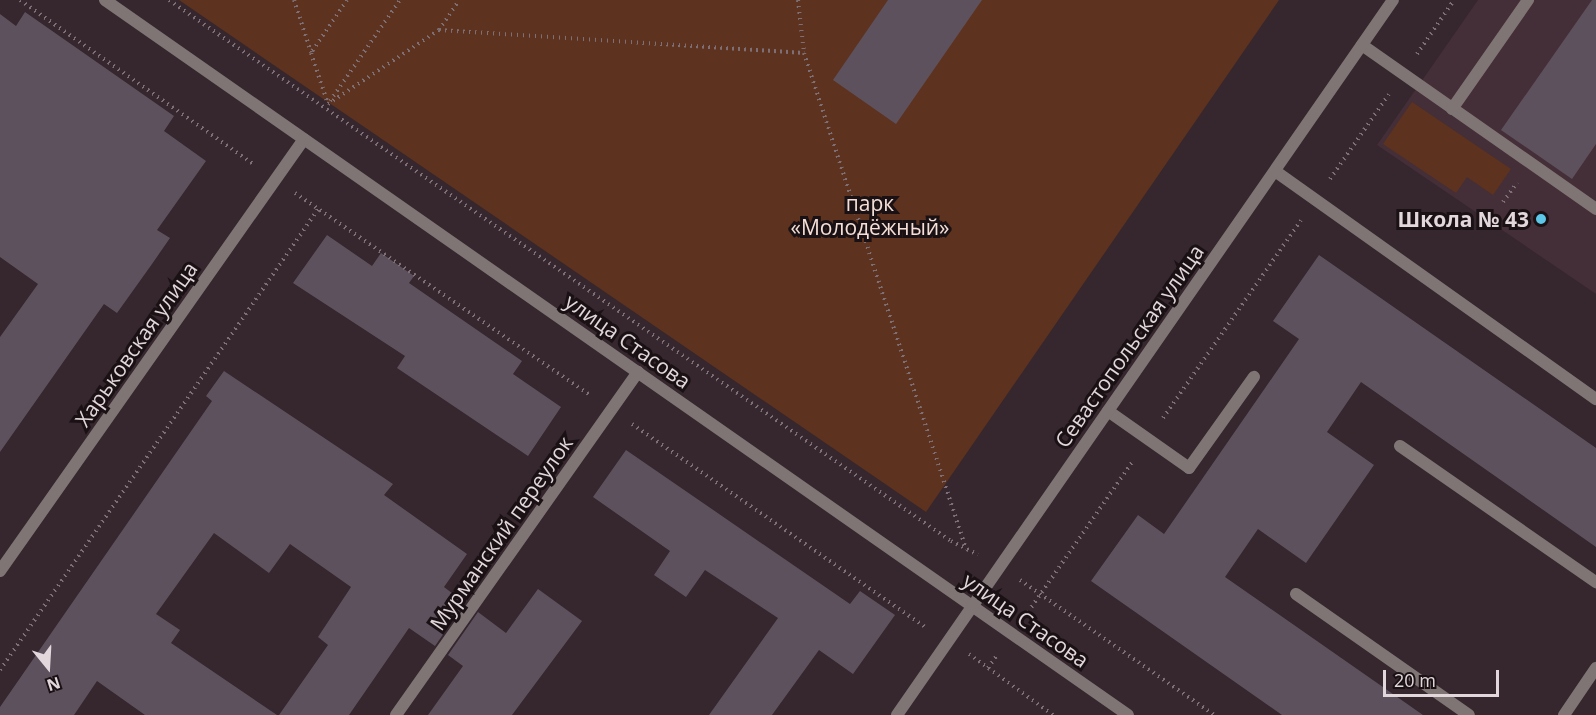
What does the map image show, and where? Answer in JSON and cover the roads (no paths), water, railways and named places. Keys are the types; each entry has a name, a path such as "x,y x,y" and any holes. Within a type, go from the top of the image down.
{"street":[{"name":"улица Стасова","path":"105,0 1128,715"},
{"name":"Севастопольская улица","path":"897,715 1393,0"},
{"path":"1452,109 1528,0"},
{"path":"1362,45 1596,209"},
{"name":"Харьковская улица","path":"0,571 304,139"},
{"path":"1275,171 1596,399"},
{"name":"Мурманский переулок","path":"396,715 638,372"},
{"path":"1108,411 1189,468 1254,376"},
{"path":"1400,446 1596,582"},
{"path":"1296,594 1469,715"},
{"path":"1564,715 1596,668"}],"place":[{"name":"Школа № 43","path":"1541,219"}],"park label":[{"name":"парк «Молодёжный»","path":"870,215"}]}
